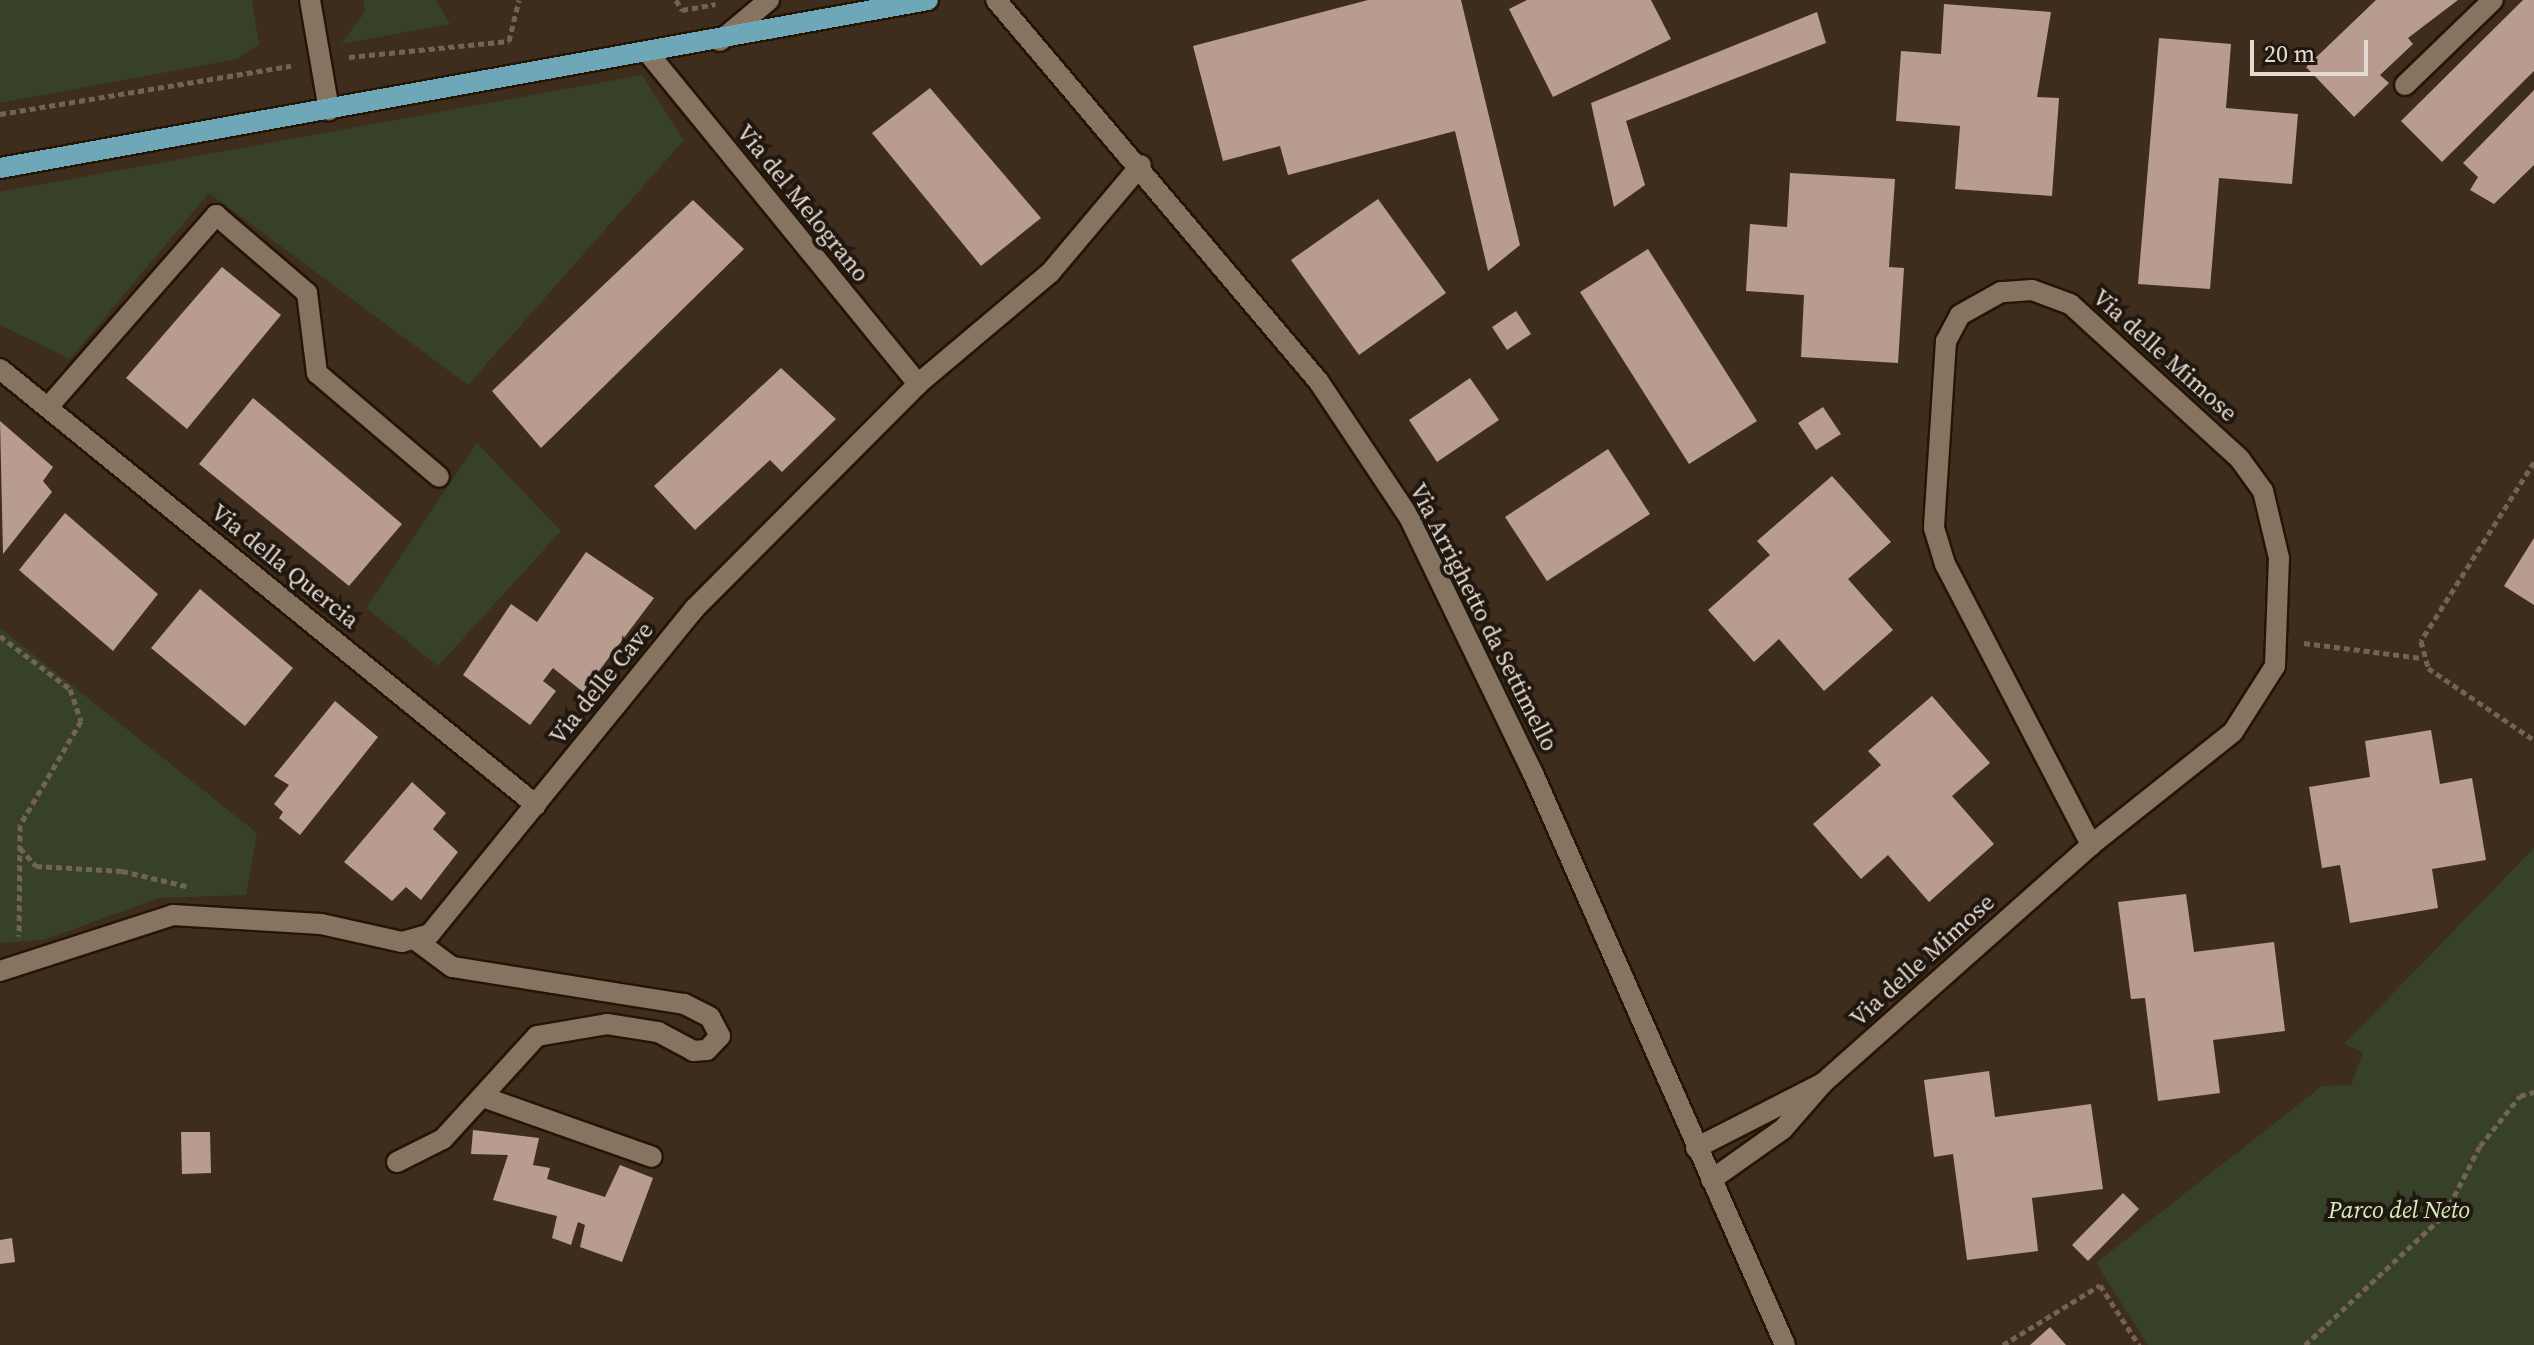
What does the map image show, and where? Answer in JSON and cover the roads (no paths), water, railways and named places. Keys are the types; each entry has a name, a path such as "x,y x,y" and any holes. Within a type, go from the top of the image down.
{"main road":[{"path":"0,168 719,42 928,0"}],"street":[{"path":"310,0 329,110"},
{"path":"719,42 769,0"},
{"name":"Via Arrighetto da Settimello","path":"996,0 1141,165 1319,382 1409,517 1532,771 1785,1345"},
{"path":"2405,85 2493,0"},
{"name":"Via del Melograno","path":"649,54 918,384"},
{"name":"Via delle Cave","path":"417,941 445,921 694,609 918,384 1050,273 1141,165"},
{"path":"49,406 216,215 307,293 317,373 439,477"},
{"name":"Via delle Mimose","path":"1711,1180 1783,1129 1823,1083 2091,845 2233,732 2265,689 2279,640 2275,526 2263,491 2240,459 2070,304 2032,290 2001,292 1960,315 1946,341 1938,549 2091,845"},
{"name":"Via della Quercia","path":"0,369 536,805"},
{"path":"10,970 97,935 173,915 321,924 417,941 452,967 684,1004 719,1026 714,1045 693,1051 637,1028 567,1025 537,1036 443,1139 397,1162"},
{"name":"Via delle Mimose","path":"1696,1148 1823,1083"},
{"path":"483,1097 652,1157"}],"park label":[{"name":"Parco del Neto","path":"2399,1210"}]}
